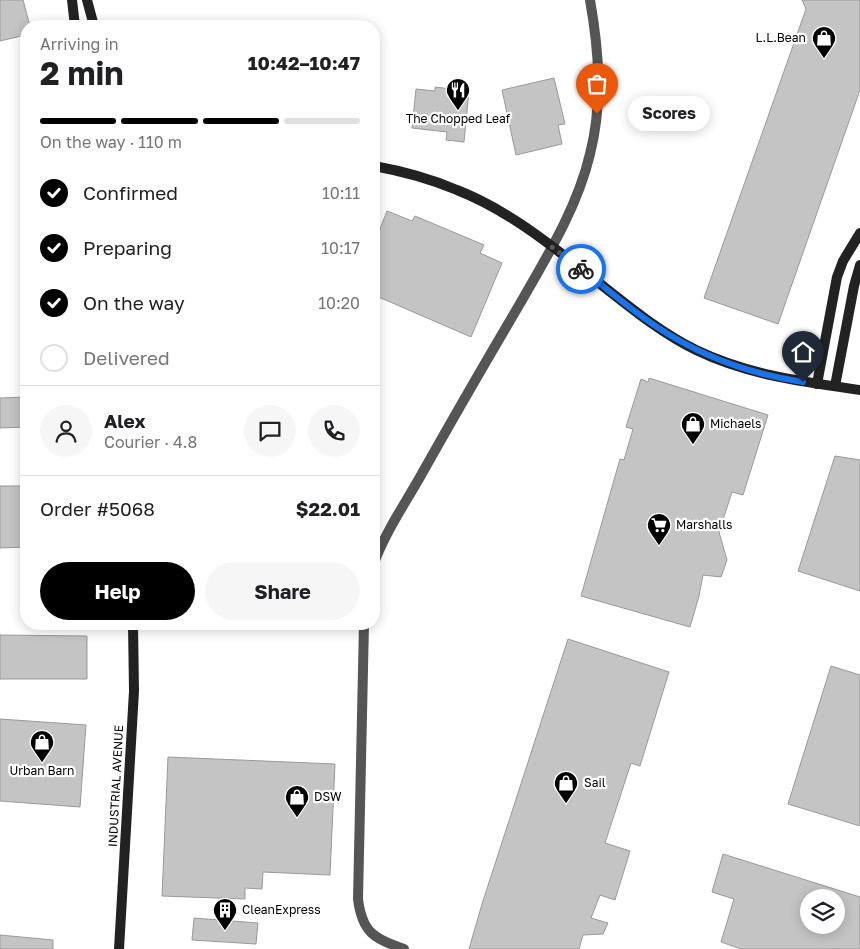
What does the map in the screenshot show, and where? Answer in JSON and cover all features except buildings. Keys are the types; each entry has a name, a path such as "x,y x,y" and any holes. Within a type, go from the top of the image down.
{"street":[{"path":"72,0 74,20"},
{"path":"87,0 92,20"},
{"path":"380,550 433,453 552,247 580,187 590,154 599,95 590,0"},
{"path":"380,167 413,175 458,190 508,217 552,247 657,327 694,349 750,371 860,390"},
{"path":"817,384 837,277 843,261 860,233"},
{"path":"835,386 854,286 860,265"},
{"name":"INDUSTRIAL AVENUE","path":"119,949 134,691 133,630"},
{"path":"364,630 358,904 367,930 373,936 382,942 404,949"}],"way so far":[{"path":"581,269 552,247 585,173 597,114"}],"place":[{"name":"L.L.Bean","path":"824,59"},
{"name":"The Chopped Leaf","path":"458,111"},
{"name":"Scores","path":"597,114"},
{"name":"Michaels","path":"693,445"},
{"name":"Marshalls","path":"659,546"},
{"name":"Urban Barn","path":"42,763"},
{"name":"Sail","path":"566,804"},
{"name":"DSW","path":"297,818"},
{"name":"CleanExpress","path":"225,931"}],"route":[{"path":"581,269 657,327 694,349 750,371 803,382"}]}
